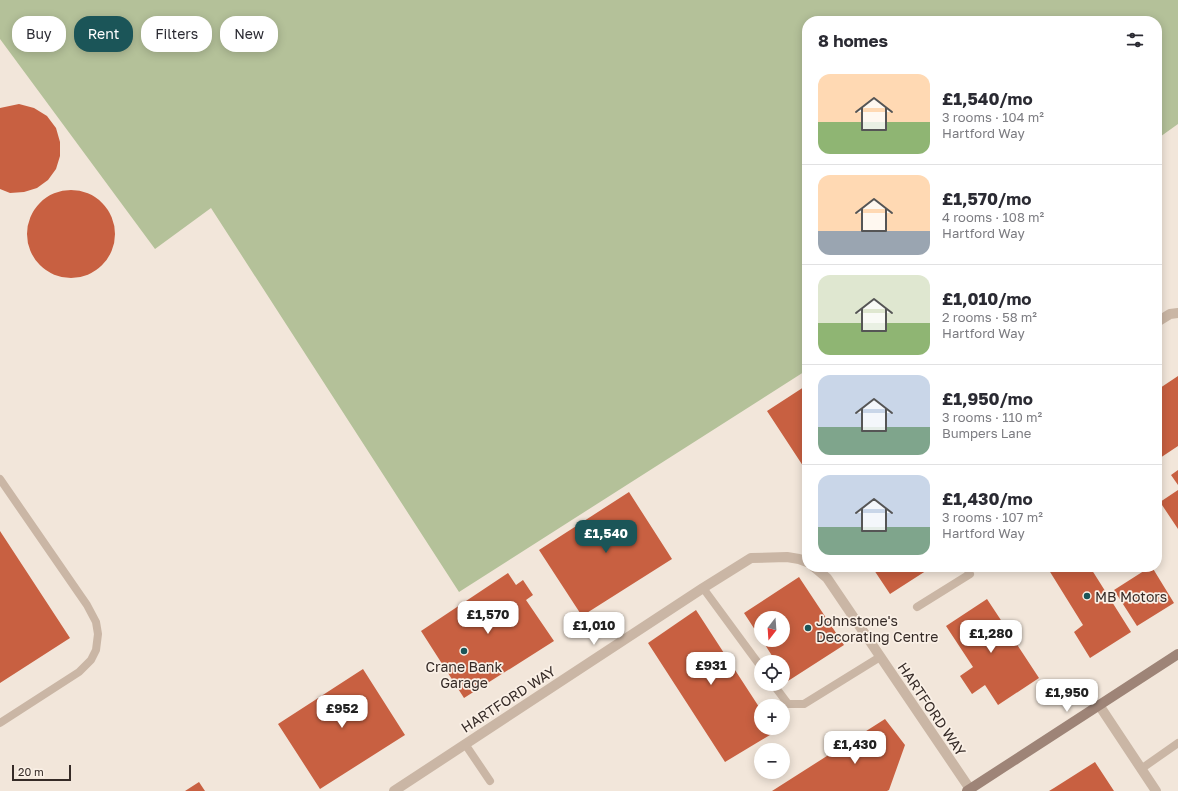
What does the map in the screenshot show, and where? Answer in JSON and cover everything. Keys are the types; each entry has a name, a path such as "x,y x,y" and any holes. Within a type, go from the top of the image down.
{"street":[{"path":"1162,319 1170,314 1178,313"},
{"path":"788,557 802,555"},
{"name":"HARTFORD WAY","path":"394,791 751,558 788,557 802,560"},
{"name":"HARTFORD WAY","path":"820,572 827,578 968,790"},
{"path":"968,790 1178,654"},
{"path":"1099,705 1156,791"}],"lane":[{"path":"0,479 87,605 96,622 98,634 96,650 91,660 79,672 0,723"},
{"path":"917,607 970,574 969,572"},
{"path":"703,588 754,657"},
{"path":"778,691 788,704 804,704 880,657"},
{"path":"1141,768 1178,743"},
{"path":"465,744 490,782"}],"green space":[{"path":"0,0 1178,0 1178,124 1162,135 1162,16 802,16 802,373 459,592 211,208 155,249 0,39"}],"building":[{"path":"19,104 34,108 47,116 56,128 60,142 60,156 56,169 48,180 37,188 24,192 10,193 0,189 0,108"},
{"path":"71,190 88,193 102,203 112,217 115,234 112,251 102,265 88,275 71,278 54,275 40,265 30,251 27,234 30,217 40,203 54,193"},
{"path":"1178,376 1178,446 1162,457 1162,387"},
{"path":"802,388 802,464 767,411"},
{"path":"1178,470 1178,485 1171,475"},
{"path":"1178,490 1178,529 1162,505 1162,501"},
{"path":"629,492 672,559 582,616 539,550"},
{"path":"0,531 70,638 0,683"},
{"path":"875,572 924,572 890,594"},
{"name":"MB Motors","path":"1050,572 1093,572 1131,632 1090,658 1074,632 1083,625"},
{"path":"1142,572 1155,572 1174,603 1137,626 1114,590"},
{"path":"508,573 516,585 523,580 533,595 526,600 554,641 464,698 421,631"},
{"name":"Johnstone's Decorating Centre","path":"799,577 844,645 790,680 790,655 772,655 766,647 790,647 790,611 754,611 754,628 744,613"},
{"path":"987,599 1039,678 998,705 985,685 972,694 960,676 973,667 946,626"},
{"path":"696,610 754,699 754,735 770,735 754,743 754,745 725,762 648,643"},
{"path":"363,669 405,735 320,789 278,724"},
{"path":"885,719 905,745 889,790 772,791"},
{"path":"1095,762 1114,791 1049,791 1054,788"},
{"path":"199,782 205,791 185,791"}],"place":[{"name":"MB Motors","path":"1087,596"},
{"name":"Johnstone's Decorating Centre","path":"808,628"},
{"name":"Crane Bank Garage","path":"464,651"}]}
